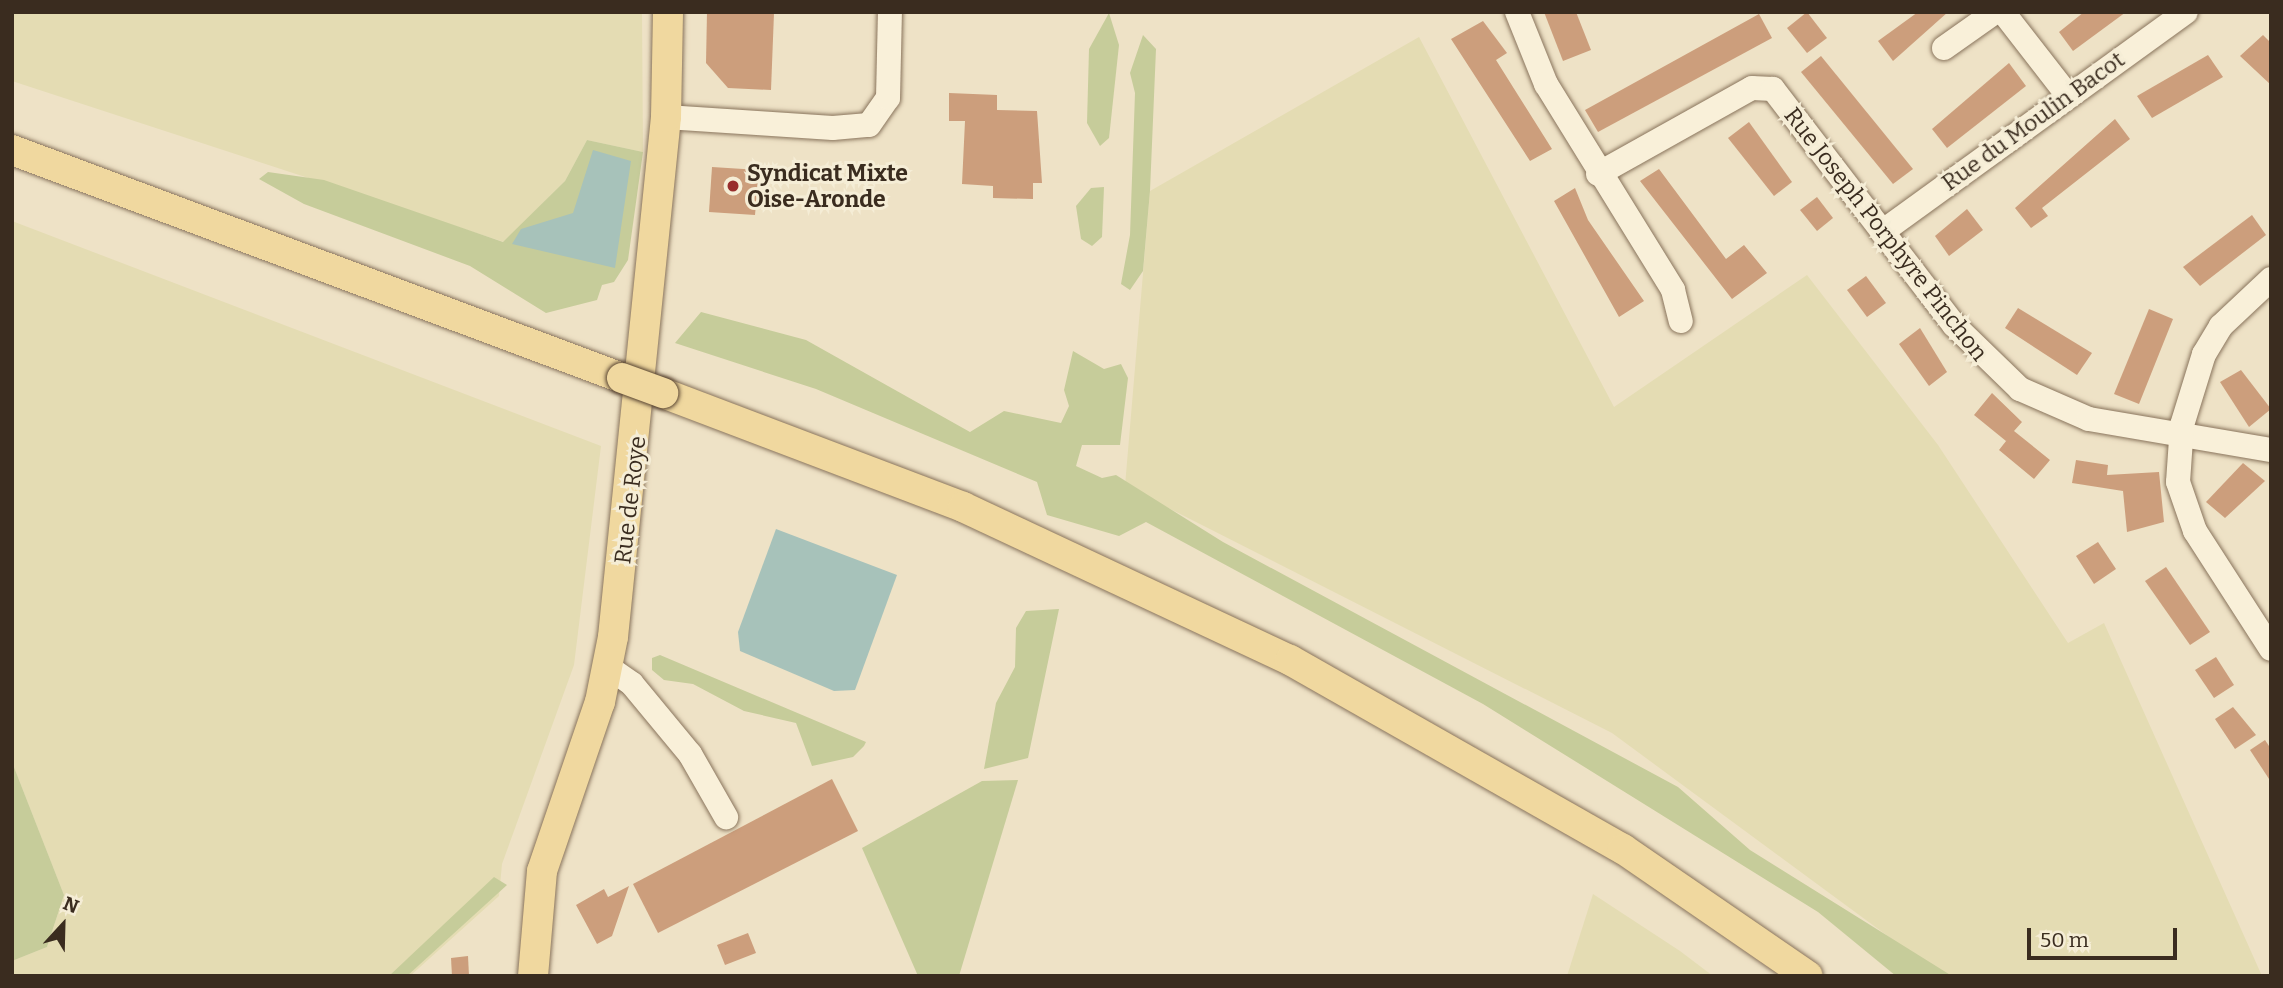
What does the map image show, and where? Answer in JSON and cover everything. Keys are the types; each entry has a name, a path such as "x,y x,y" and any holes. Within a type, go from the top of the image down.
{"main road":[{"name":"Rue de Roye","path":"533,976 541,871 608,667 636,452 666,117 668,12"},
{"path":"12,150 663,393 1083,559 1439,742 1623,849 1808,976"}],"street":[{"path":"666,117 833,128 869,125 888,98 890,12"},
{"path":"1517,12 1546,84 1598,174 1673,290 1681,321"},
{"path":"1944,48 1995,12"},
{"path":"2003,12 2066,93"},
{"name":"Rue du Moulin Bacot","path":"1882,232 2066,93 2186,12"},
{"name":"Rue Joseph Porphyre Pinchon","path":"1598,174 1752,88 1773,89 1882,232 1992,369 2020,389 2089,419 2182,437 2271,450"},
{"path":"2271,279 2221,326 2204,354 2182,437 2178,482 2194,531 2271,649"},
{"path":"608,667 632,684 690,754 726,817"}],"shaded area":[{"path":"12,12 642,12 643,152 587,140 565,181 504,242 12,81"},
{"path":"1419,37 1614,407 1807,275 1938,445 2068,643 2104,623 2262,976 1942,976 1612,733 1125,486 1150,191"},
{"path":"12,221 601,446 574,665 502,864 499,896 410,976 12,976 12,961 47,947 64,895 12,762"},
{"path":"1593,894 1680,951 1713,976 1567,976"}],"green space":[{"path":"1109,13 1119,45 1109,138 1100,146 1087,123 1089,49"},
{"path":"1143,35 1156,49 1150,191 1143,271 1130,290 1121,284 1130,235 1135,93 1130,73"},
{"path":"587,140 643,152 628,260 614,282 602,285 597,300 546,313 470,266 304,204 259,179 268,172 324,180 503,242 565,181"},
{"path":"1104,187 1102,237 1092,246 1081,239 1076,206 1091,188"},
{"path":"701,312 806,340 970,432 1004,411 1061,423 1069,406 1064,390 1073,351 1104,369 1121,364 1128,378 1120,445 1082,445 1076,466 1102,478 1116,475 1223,542 1678,787 1750,850 1952,976 1896,976 1818,912 1483,704 1146,522 1119,536 1047,515 1037,482 816,389 675,343"},
{"path":"1059,609 1028,758 984,769 996,703 1015,667 1016,628 1026,611"},
{"path":"660,655 866,742 853,757 812,766 796,723 744,711 693,684 664,680 652,670 652,658"},
{"path":"12,762 64,895 47,947 12,961"},
{"path":"1018,780 959,976 918,976 862,848 982,781"},
{"path":"494,877 507,885 407,976 389,976"}],"water":[{"path":"593,150 631,161 615,268 512,244 521,229 573,213"},
{"path":"776,529 897,575 855,690 834,691 740,651 738,632"}],"building":[{"path":"707,12 774,13 771,90 728,88 706,63"},
{"path":"1544,12 1576,12 1591,50 1563,61"},
{"path":"1807,12 1827,38 1807,53 1787,28"},
{"path":"1918,12 1948,12 1893,61 1878,41"},
{"path":"2084,12 2126,12 2073,51 2059,32"},
{"path":"1759,14 1772,38 1598,132 1585,110"},
{"path":"1483,21 1507,53 1496,60 1552,149 1530,161 1451,39"},
{"path":"2263,35 2271,43 2271,85 2240,56"},
{"path":"2208,55 2223,77 2152,118 2137,96"},
{"path":"1821,56 1913,169 1893,184 1801,72"},
{"path":"2009,63 2026,86 1947,148 1932,129"},
{"path":"949,93 997,95 997,110 1037,111 1042,183 1033,183 1033,199 993,198 993,186 962,184 965,121 949,121"},
{"path":"2115,119 2130,139 2042,208 2048,216 2031,228 2015,208"},
{"path":"1749,122 1792,182 1774,196 1728,138"},
{"path":"712,167 759,170 755,215 709,212"},
{"path":"1659,169 1726,259 1744,245 1767,273 1732,299 1640,181"},
{"path":"1575,188 1588,220 1644,301 1619,317 1554,201"},
{"path":"1817,197 1833,218 1817,231 1800,210"},
{"path":"1967,209 1983,230 1949,256 1935,236"},
{"path":"2252,215 2266,235 2200,286 2183,267"},
{"path":"1866,276 1886,303 1867,317 1847,290"},
{"path":"2018,308 2092,353 2077,375 2005,328"},
{"path":"2149,309 2173,319 2139,404 2114,394"},
{"path":"1920,328 1947,372 1929,386 1899,344"},
{"path":"2241,370 2271,409 2249,427 2220,382"},
{"path":"1992,393 2022,422 2014,431 2050,460 2034,479 1999,450 2010,436 2006,441 1974,415"},
{"path":"2076,460 2108,465 2107,475 2159,472 2164,522 2127,532 2123,491 2072,483"},
{"path":"2243,463 2265,481 2225,518 2206,502"},
{"path":"2098,542 2116,569 2094,584 2076,556"},
{"path":"2166,567 2210,632 2190,645 2145,581"},
{"path":"2216,657 2234,685 2214,698 2195,670"},
{"path":"2233,707 2256,735 2235,749 2215,719"},
{"path":"2265,740 2271,749 2271,782 2250,750"},
{"path":"832,779 858,831 658,933 633,884"},
{"path":"629,886 612,936 597,944 576,905 604,889 608,897"},
{"path":"748,933 756,953 725,965 717,945"},
{"path":"468,956 469,976 452,976 451,958"}],"place":[{"name":"Syndicat Mixte Oise-Aronde","path":"733,186"}]}
